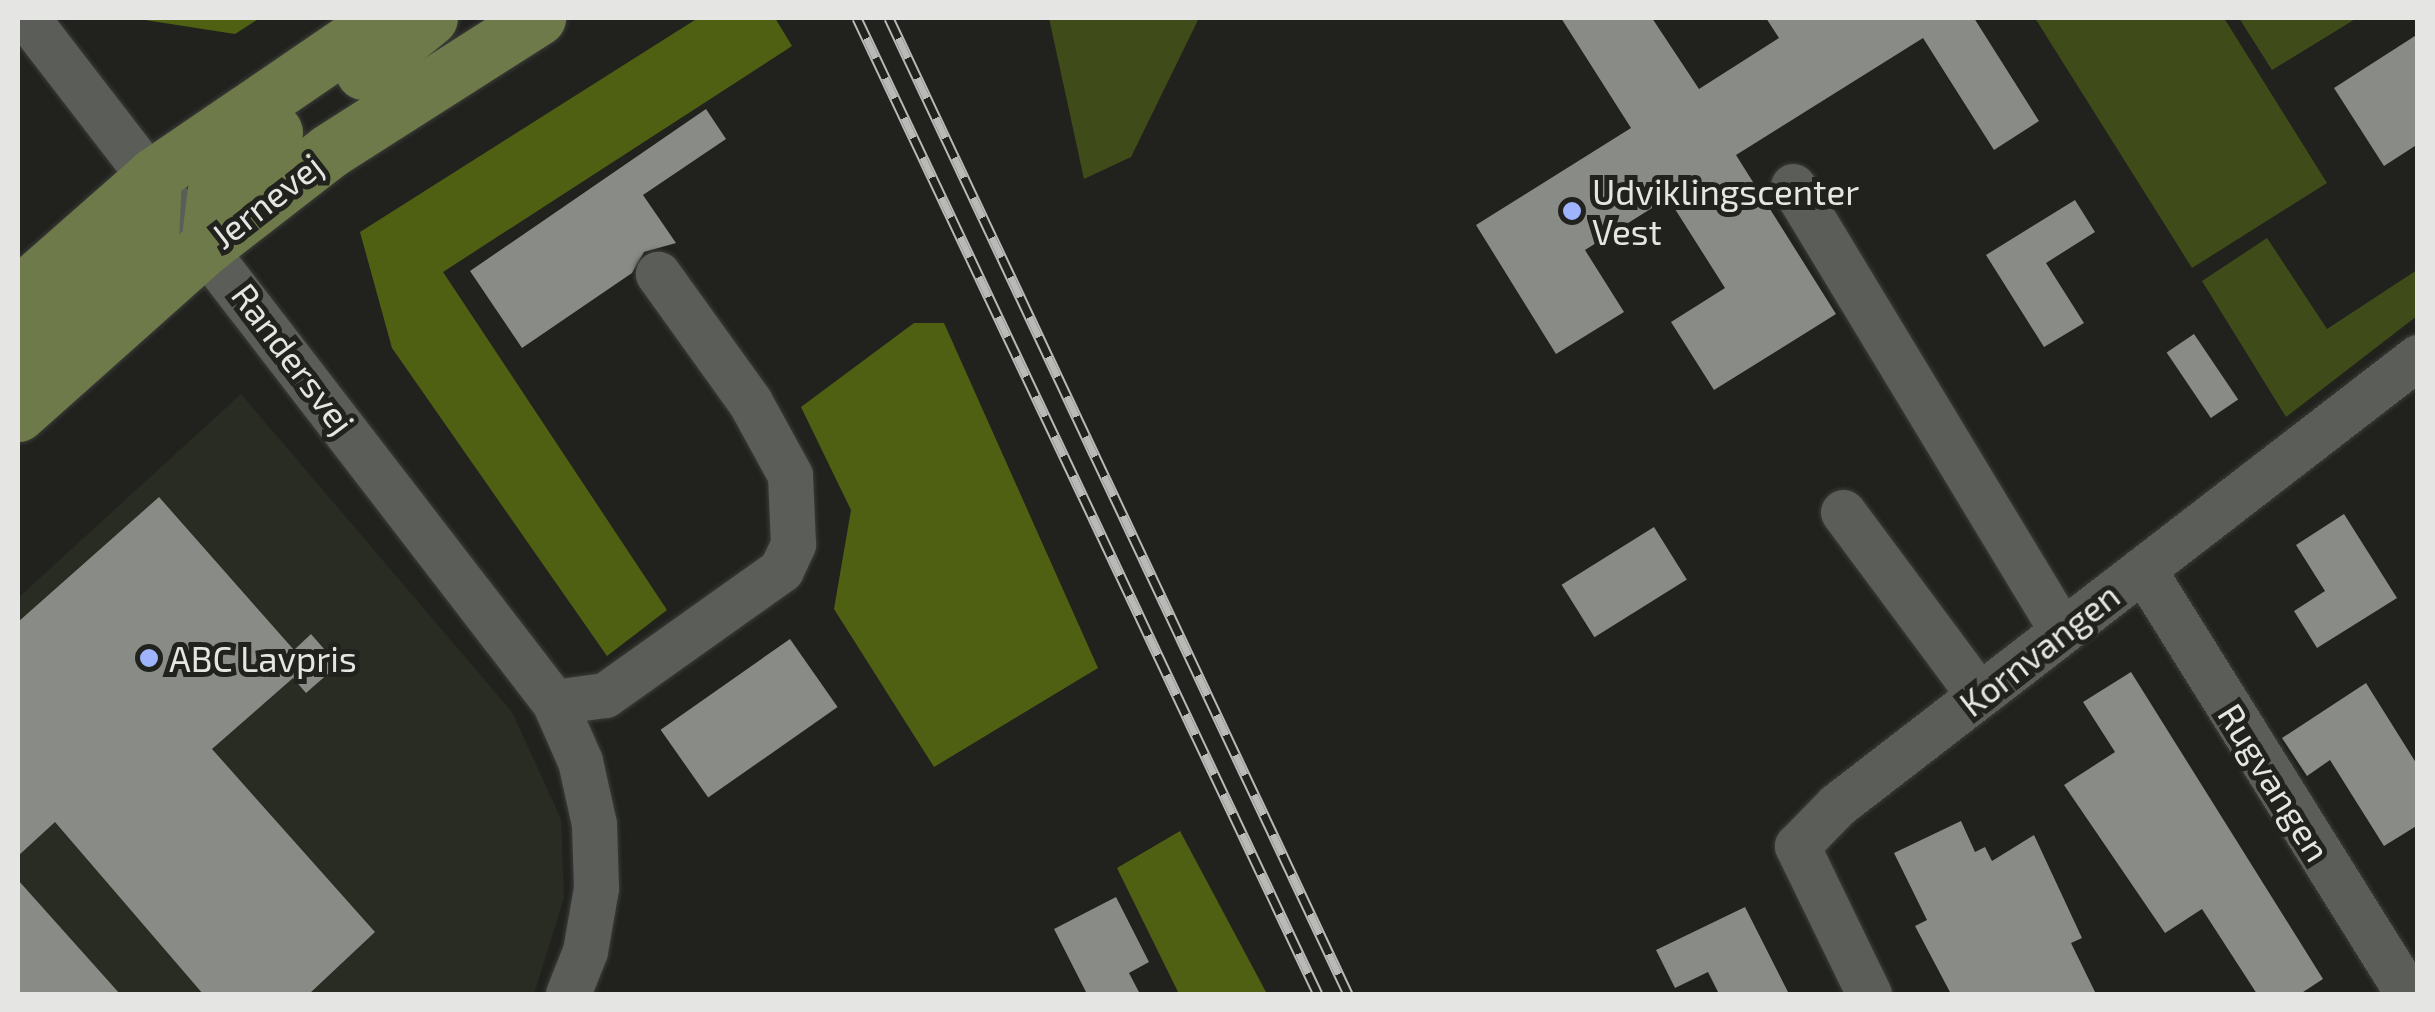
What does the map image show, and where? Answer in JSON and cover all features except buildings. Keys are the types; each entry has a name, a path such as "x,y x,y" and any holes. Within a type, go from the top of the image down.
{"main road":[{"path":"18,295 154,175 384,18"},
{"path":"208,245 216,173 410,40 430,18"},
{"name":"Jernevej","path":"18,414 208,245 329,151 538,18"},
{"path":"18,358 152,242 154,175"}],"street":[{"name":"Randersvej","path":"27,18 208,245 554,702 580,761 594,824 596,888 585,951 568,994"},
{"path":"1792,186 2062,631"},
{"path":"554,702 606,695 781,570 792,544 790,475 750,402 658,274"},
{"name":"Kornvangen","path":"1869,994 1797,846 1837,805 2418,357"},
{"path":"1843,512 1979,695"},
{"name":"Rugvangen","path":"2142,569 2408,994"}],"shaded area":[{"path":"241,394 512,712 561,819 564,898 534,994 18,994 18,598"}],"green space":[{"path":"132,18 260,18 235,34"},
{"path":"698,18 775,18 792,46 443,272 667,610 607,656 392,348 360,232"},
{"path":"1049,18 1199,18 1131,157 1084,179"},
{"path":"2035,18 2224,18 2327,183 2192,268"},
{"path":"2239,18 2357,18 2272,70"},
{"path":"2267,238 2327,329 2417,270 2417,316 2286,417 2202,281"},
{"path":"914,323 944,323 1098,668 934,767 834,609 851,510 801,407"},
{"path":"1180,831 1267,994 1179,994 1117,868"}],"railway":[{"path":"857,18 1318,994"},
{"path":"889,18 1348,994"}],"place":[{"name":"Udviklingscenter Vest","path":"1572,211"},
{"name":"ABC Lavpris","path":"149,658"}]}
